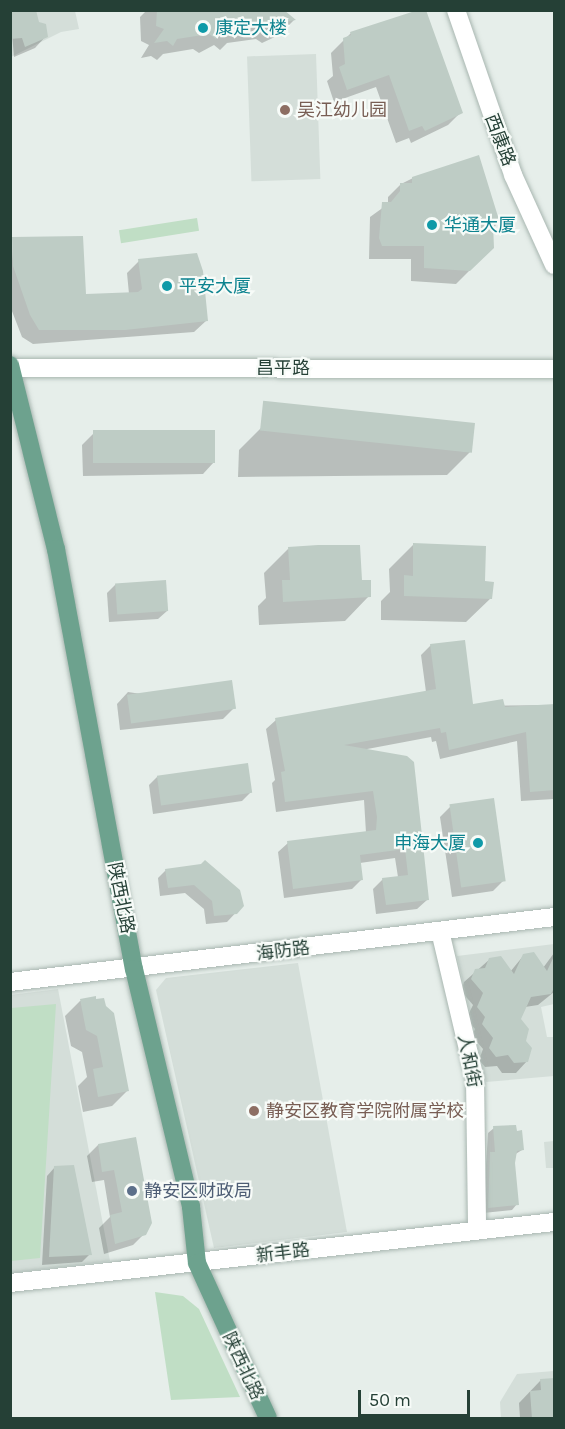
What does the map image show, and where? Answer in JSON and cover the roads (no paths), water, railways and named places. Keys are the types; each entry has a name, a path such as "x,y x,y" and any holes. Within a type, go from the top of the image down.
{"main road":[{"name":"陕西北路","path":"11,367 56,549 134,969 189,1197 197,1263 268,1419"}],"street":[{"name":"西康路","path":"456,10 513,175 555,265"},
{"name":"昌平路","path":"11,367 555,369"},
{"name":"海防路","path":"10,982 555,917"},
{"name":"人和街","path":"440,931 475,1079 477,1230"},
{"name":"新丰路","path":"10,1282 555,1222"}],"place":[{"name":"康定大楼","path":"203,28"},
{"name":"吴江幼儿园","path":"285,110"},
{"name":"华通大厦","path":"432,225"},
{"name":"平安大厦","path":"167,286"},
{"name":"申海大厦","path":"478,843"},
{"name":"静安区教育学院附属学校","path":"254,1111"},
{"name":"静安区财政局","path":"132,1191"}]}
